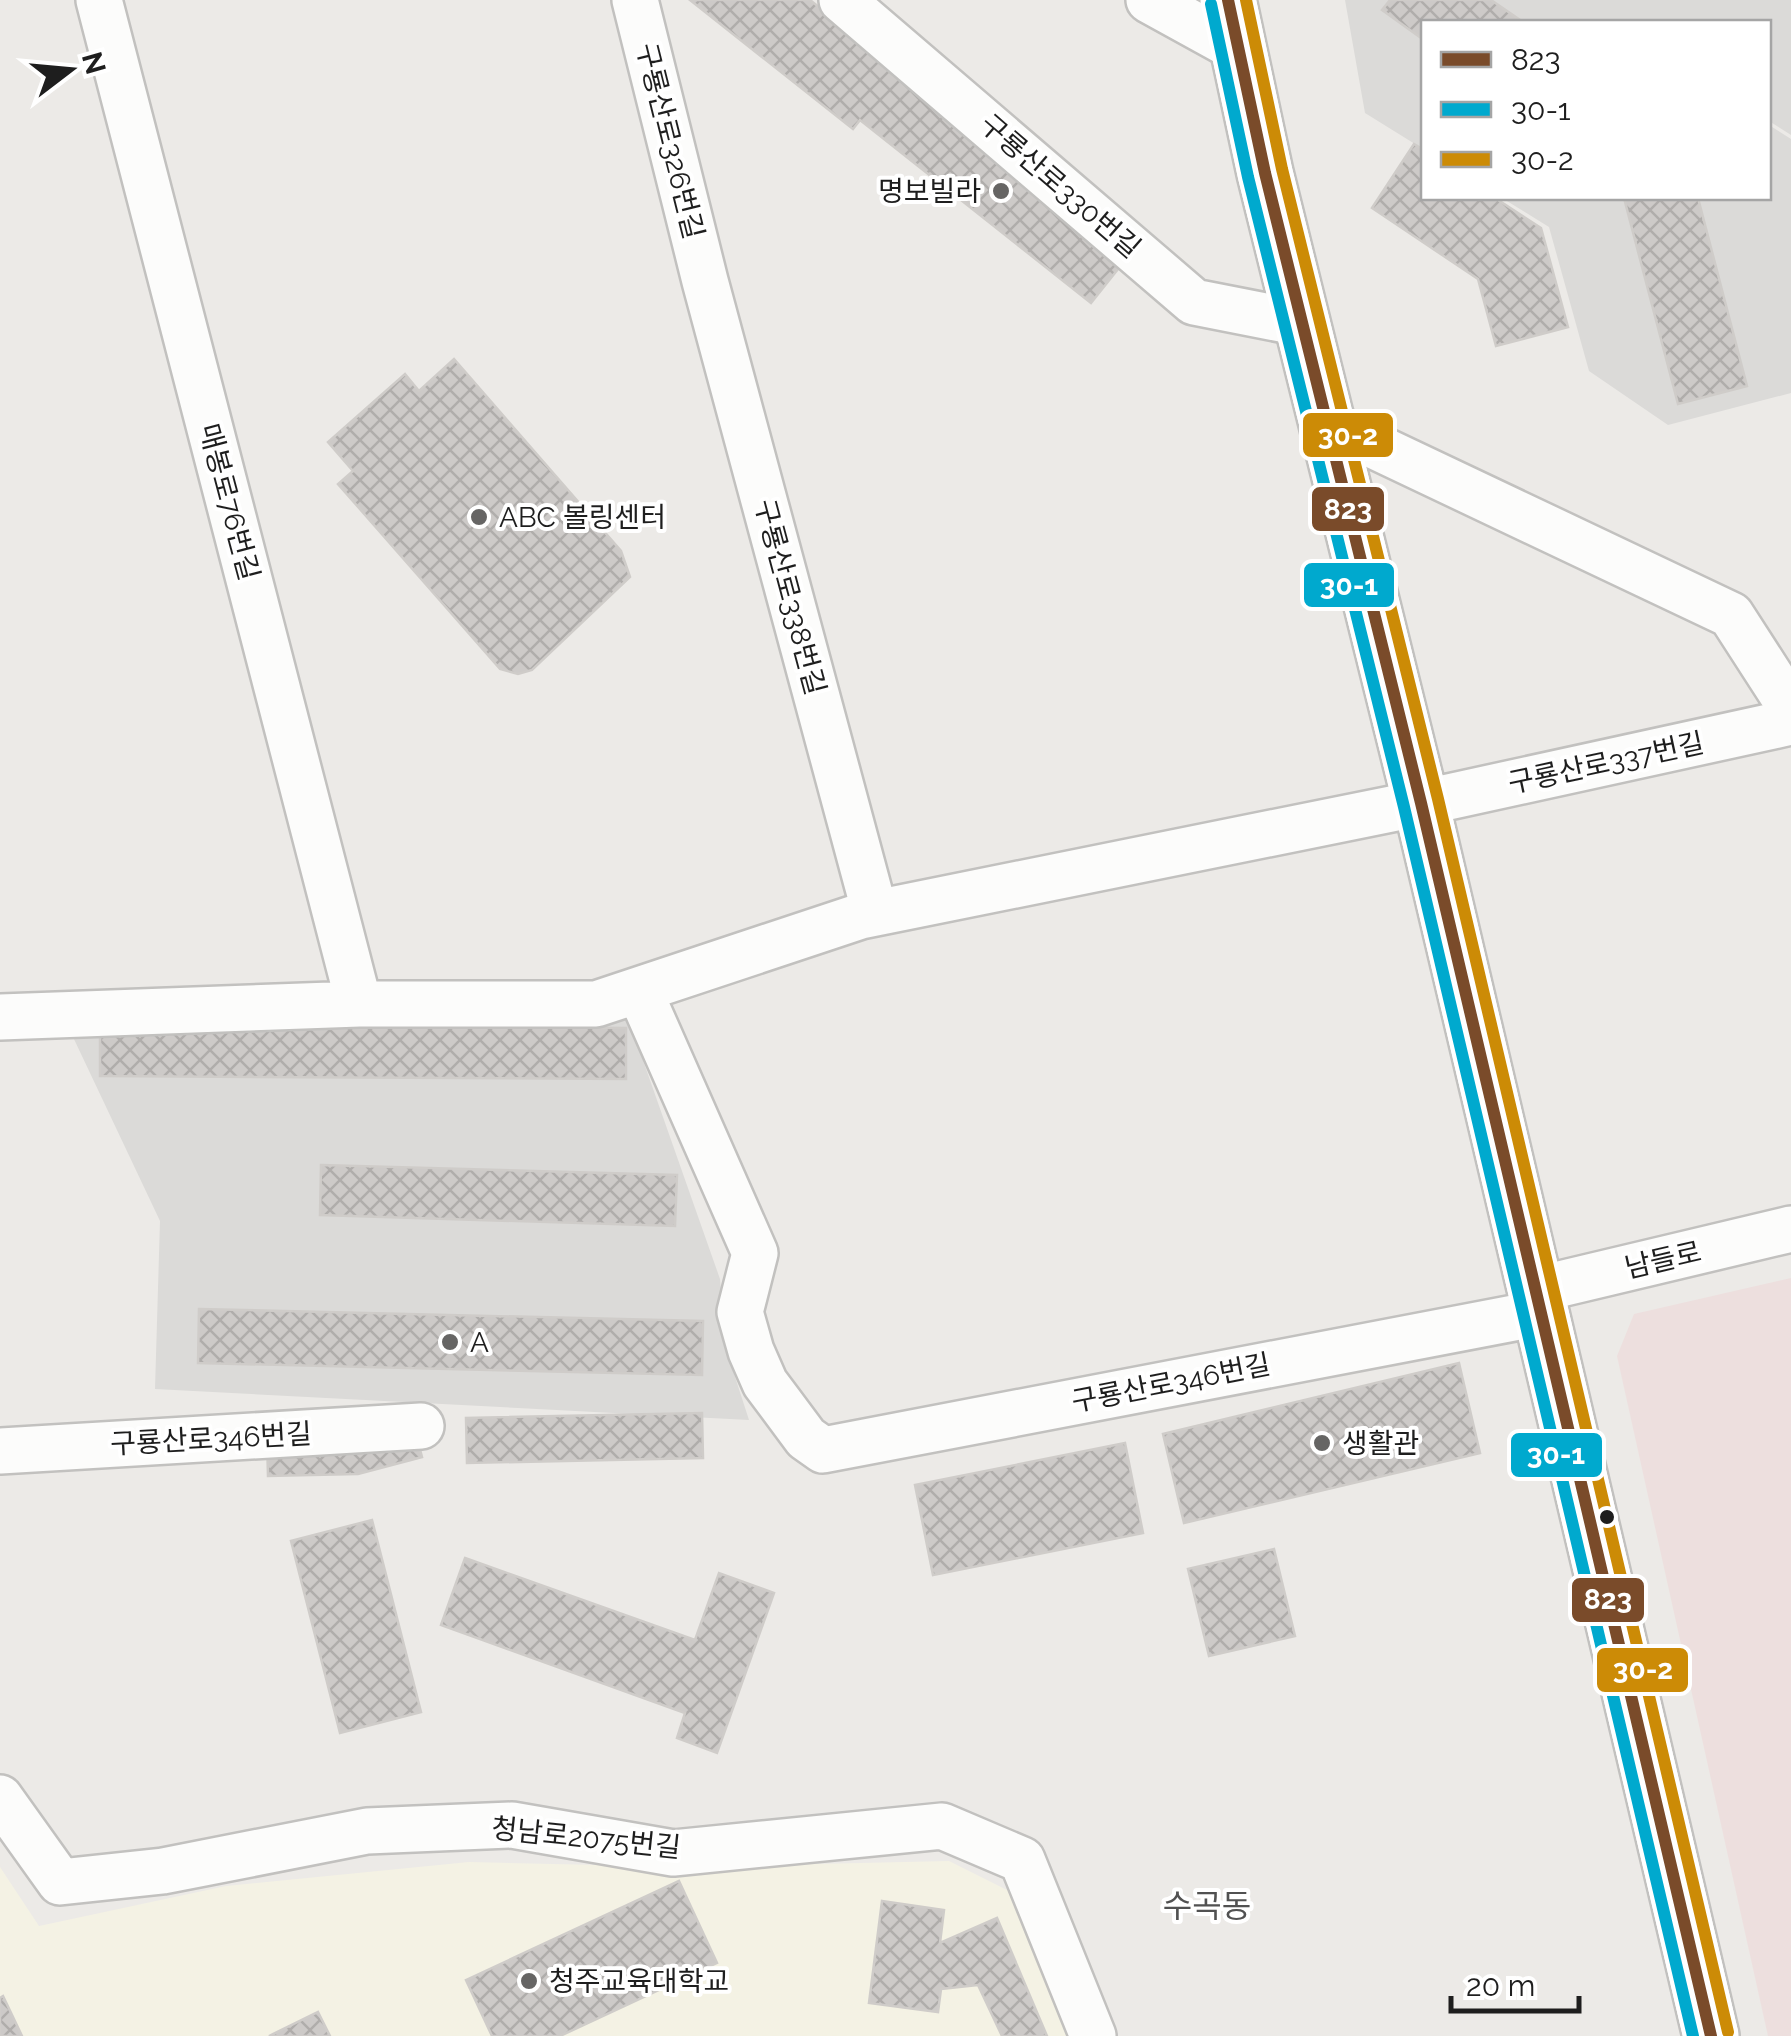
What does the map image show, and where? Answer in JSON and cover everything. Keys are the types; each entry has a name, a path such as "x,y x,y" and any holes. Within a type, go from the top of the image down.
{"street":[{"name":"매봉로76번길","path":"99,0 359,1004"},
{"name":"구룡산로326번길","path":"635,0 706,282"},
{"name":"구룡산로330번길","path":"842,0 1194,302 1301,323"},
{"path":"1149,0 1233,25 1324,422 1420,804 1711,2036"},
{"name":"구룡산로338번길","path":"706,282 875,913"},
{"path":"1324,422 1730,615 1791,708"},
{"name":"구룡산로337번길","path":"1420,804 1791,722"},
{"path":"0,1017 359,1004 596,1004 875,913 1420,804"},
{"name":"구룡산로346번길","path":"639,990 755,1253 740,1312 751,1351 765,1382 806,1438 823,1450 1537,1302"},
{"name":"남들로","path":"1537,1302 1791,1229"},
{"name":"구룡산로346번길","path":"0,1451 422,1426"},
{"name":"청남로2075번길","path":"0,1798 60,1882 163,1871 368,1831 512,1824 673,1853 942,1826 1022,1860 1094,2036"}],"shaded area":[{"path":"1345,0 1791,0 1791,135 1771,122 1771,20 1421,20 1421,148 1365,113"},
{"path":"1771,126 1791,139 1791,393 1668,425 1589,371 1549,227 1505,200 1771,200"},
{"path":"626,1012 720,1279 726,1349 749,1420 155,1389 160,1221 64,1018"},
{"path":"1791,1278 1791,2036 1768,2036 1617,1356 1634,1314"},
{"name":"청주교육대학교","path":"949,1861 1023,1898 1082,2036 0,2036 0,1867 39,1926 226,1886 469,1862 689,1867"}],"building":[{"name":"명보빌라","path":"690,0 810,0 1130,254 1091,303 860,120 853,129"},
{"path":"1390,0 1491,0 1520,20 1421,20 1421,38 1382,10"},
{"path":"1414,144 1421,148 1421,200 1498,200 1541,228 1568,327 1496,346 1478,279 1372,208"},
{"path":"1625,200 1699,200 1747,386 1678,404"},
{"name":"ABC 볼링센터","path":"454,359 621,551 630,577 532,670 518,674 500,669 338,484 353,471 328,442 405,374 419,391"},
{"path":"100,1024 626,1028 626,1079 100,1076"},
{"path":"321,1165 677,1175 675,1226 320,1215"},
{"name":"A","path":"199,1309 703,1321 702,1375 198,1363"},
{"name":"생활관","path":"1459,1363 1480,1453 1184,1523 1163,1434"},
{"path":"702,1413 703,1458 467,1463 466,1418"},
{"path":"417,1438 422,1457 358,1474 268,1476 267,1440"},
{"path":"1125,1443 1143,1533 933,1575 915,1485"},
{"path":"372,1520 421,1712 340,1733 291,1541"},
{"path":"1274,1549 1295,1636 1209,1656 1188,1569"},
{"path":"465,1558 695,1640 719,1573 774,1593 717,1753 677,1738 685,1713 441,1625"},
{"path":"679,1881 717,1963 560,2036 492,2036 466,1980"},
{"path":"882,1901 944,1910 940,1943 997,1918 1047,2036 1002,2036 978,1985 941,1989 938,2012 869,2003"},
{"path":"3,1996 22,2036 0,2036"},
{"path":"318,2012 330,2036 269,2036"}],"transit line":[{"name":"823","path":"1228,0 1265,173 1421,803 1711,2036"},
{"name":"30-2","path":"1246,0 1282,169 1438,799 1728,2032"},
{"name":"30-1","path":"1211,4 1248,177 1404,807 1693,2036"}],"place":[{"name":"명보빌라","path":"1001,191"},
{"name":"ABC 볼링센터","path":"479,517"},
{"name":"A","path":"450,1342"},
{"name":"생활관","path":"1322,1443"},
{"name":"청주교육대학교","path":"529,1981"}],"district":[{"name":"수곡동","path":"1207,1905"}]}
